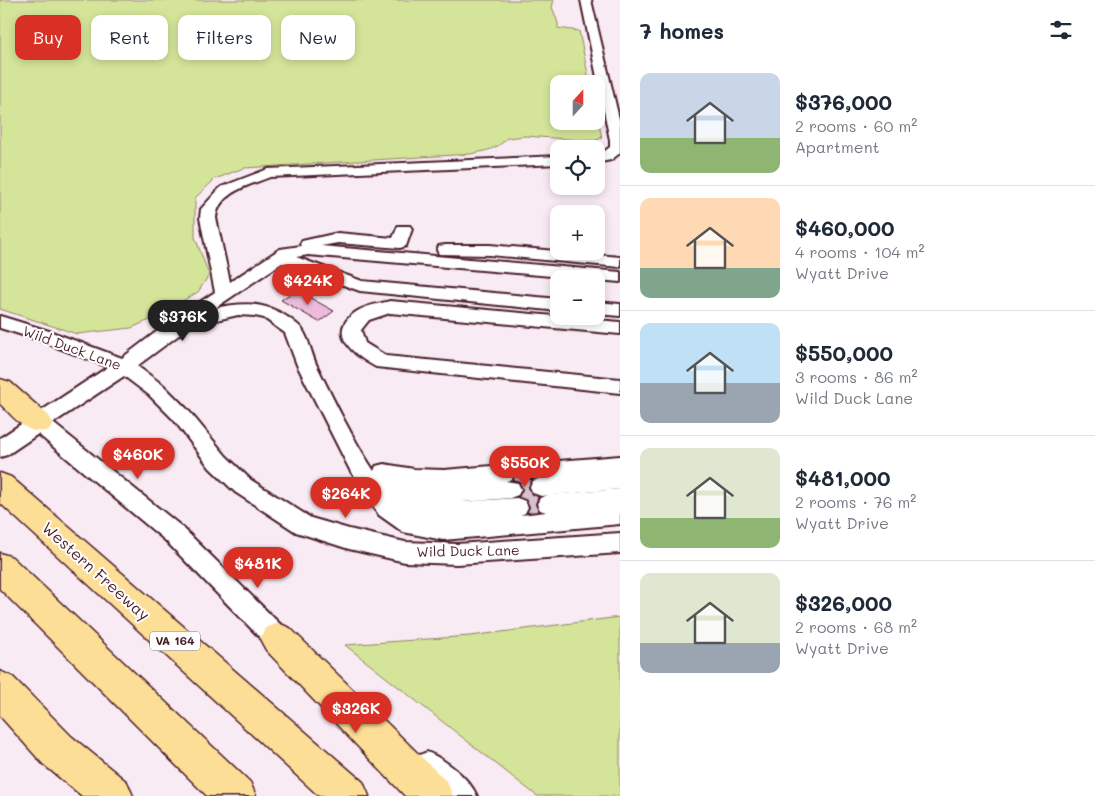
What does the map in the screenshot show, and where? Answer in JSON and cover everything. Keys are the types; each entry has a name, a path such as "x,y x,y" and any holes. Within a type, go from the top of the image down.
{"highway":[{"path":"0,389 39,423"},
{"name":"Western Freeway","path":"0,485 349,796"},
{"path":"0,567 236,796"},
{"path":"278,639 433,796"},
{"path":"0,689 57,750 113,796"}],"street":[{"path":"586,0 602,75"},
{"path":"605,83 620,84"},
{"path":"605,87 617,140 617,148 605,157"},
{"path":"511,162 528,150"},
{"path":"224,294 213,234 208,218 209,209 214,201 226,190 251,178 268,173 550,160"},
{"path":"0,449 124,366 182,322 283,255 311,243 338,238 400,243 404,229"},
{"path":"311,243 404,250 490,250 620,262"},
{"path":"311,243 620,271"},
{"path":"283,255 308,250 620,277"},
{"path":"427,250 620,267"},
{"path":"283,255 360,286 550,304"},
{"path":"620,328 390,307 376,309 364,314 356,321 352,330 353,340 359,350 370,357 384,362 620,386"},
{"path":"182,322 238,309 255,310 270,314 293,330 307,365 358,464 387,509 411,525 443,531 620,515"},
{"path":"605,309 620,310"},
{"name":"Wild Duck Lane","path":"0,322 57,340 124,366 156,390 181,415 218,462 243,486 304,525 349,539 405,552 457,554 620,544"},
{"path":"39,423 174,534 278,639 462,796"},
{"path":"358,464 407,478 510,490 429,513 412,509 358,464"},
{"path":"541,487 620,464"},
{"path":"541,487 620,480"},
{"path":"541,487 620,498"}],"green space":[{"path":"0,0 554,0 552,7 558,28 579,31 588,75 550,75 550,130 600,130 602,138 579,140 525,136 507,138 495,148 470,154 244,168 215,179 195,198 195,237 209,275 198,292 152,319 131,328 77,334 0,309"},
{"path":"620,617 620,796 537,796 345,645 470,636"}],"building":[{"path":"296,290 334,311 319,322 281,300"},
{"path":"525,463 521,472 524,478 532,480 528,488 531,494 538,497 535,505 539,511 527,512 530,506 527,500 519,497 523,488 520,482 513,480 517,472 511,465"}],"tunnel":[{"path":"504,473 534,471"},
{"path":"510,489 541,487"},
{"path":"517,507 548,504"}]}
